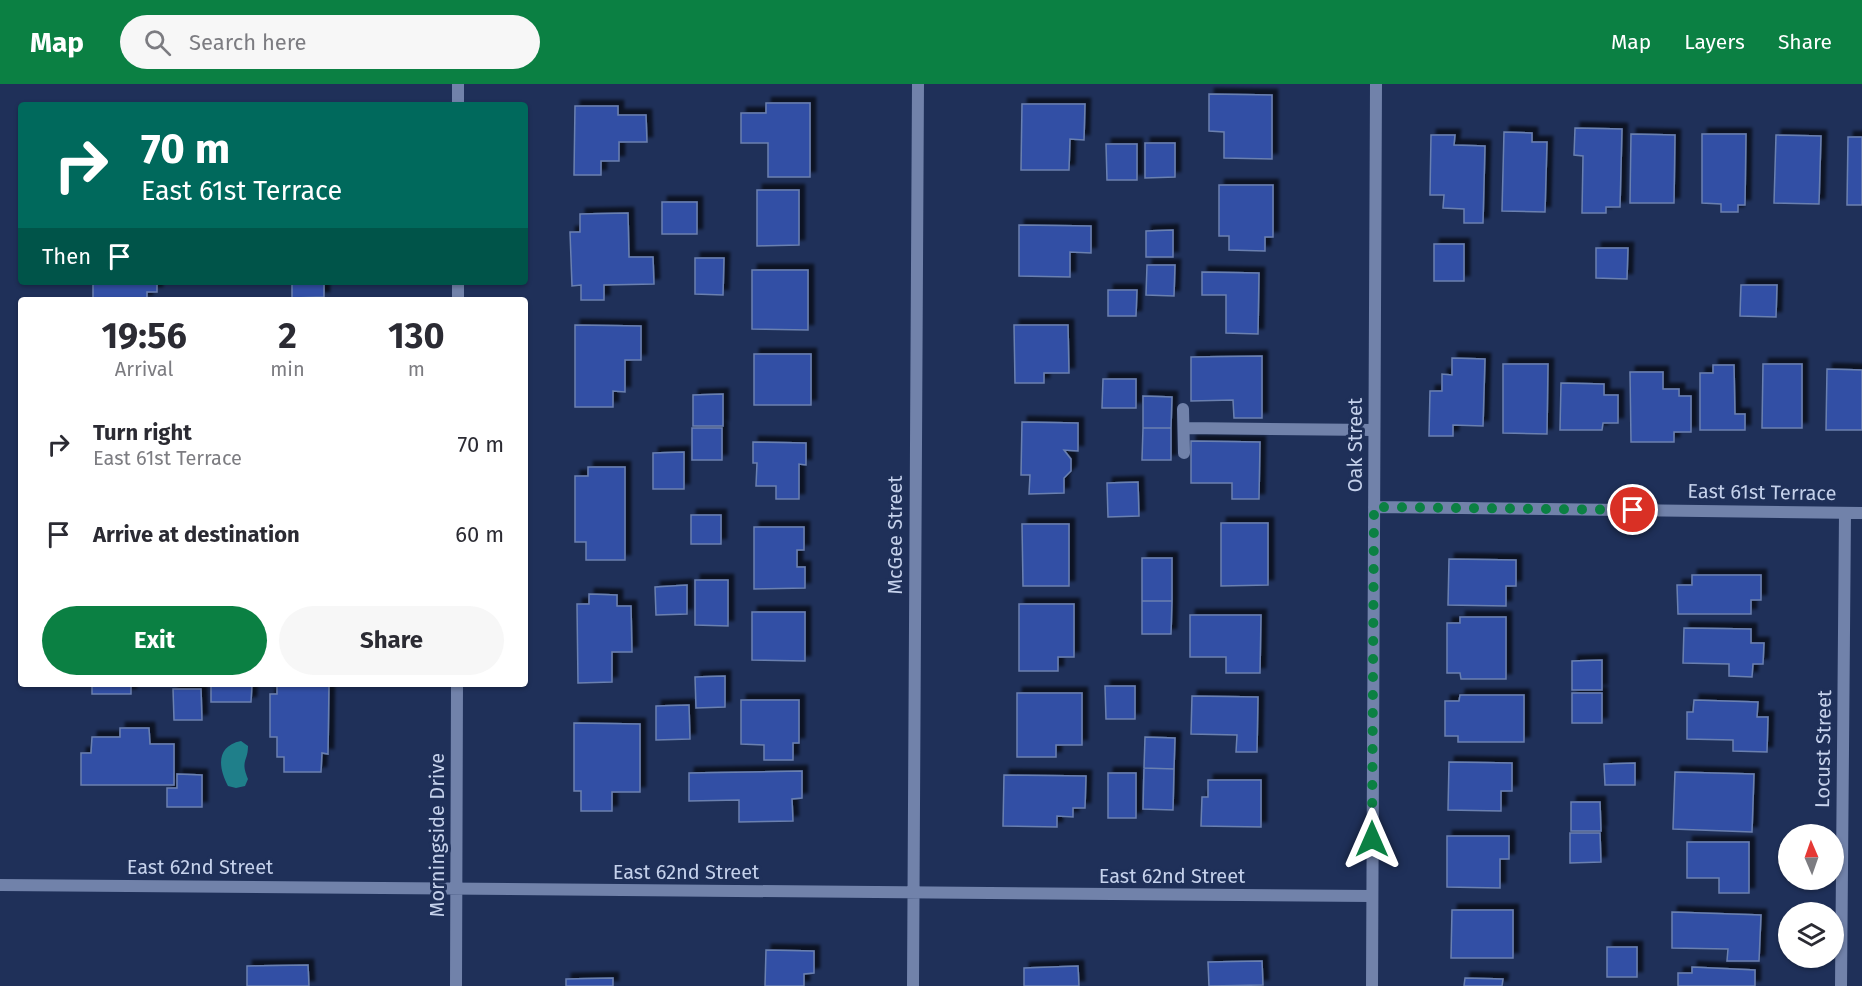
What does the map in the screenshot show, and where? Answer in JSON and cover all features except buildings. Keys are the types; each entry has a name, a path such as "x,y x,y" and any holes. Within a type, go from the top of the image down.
{"street":[{"path":"458,84 458,102"},
{"name":"McGee Street","path":"913,986 918,84"},
{"name":"Oak Street","path":"1372,986 1376,84"},
{"path":"1183,409 1184,453"},
{"path":"1184,428 1374,430"},
{"name":"East 61st Terrace","path":"1374,507 1862,513"},
{"name":"Locust Street","path":"1841,986 1845,513"},
{"name":"Morningside Drive","path":"456,986 457,687"},
{"name":"East 62nd Street","path":"0,885 1371,896"}],"shaded area":[{"path":"241,741 248,746 244,764 248,779 245,786 236,788 228,786 222,772 221,758 227,747"}],"route":[{"path":"1372,839 1374,507 1633,510"}]}
